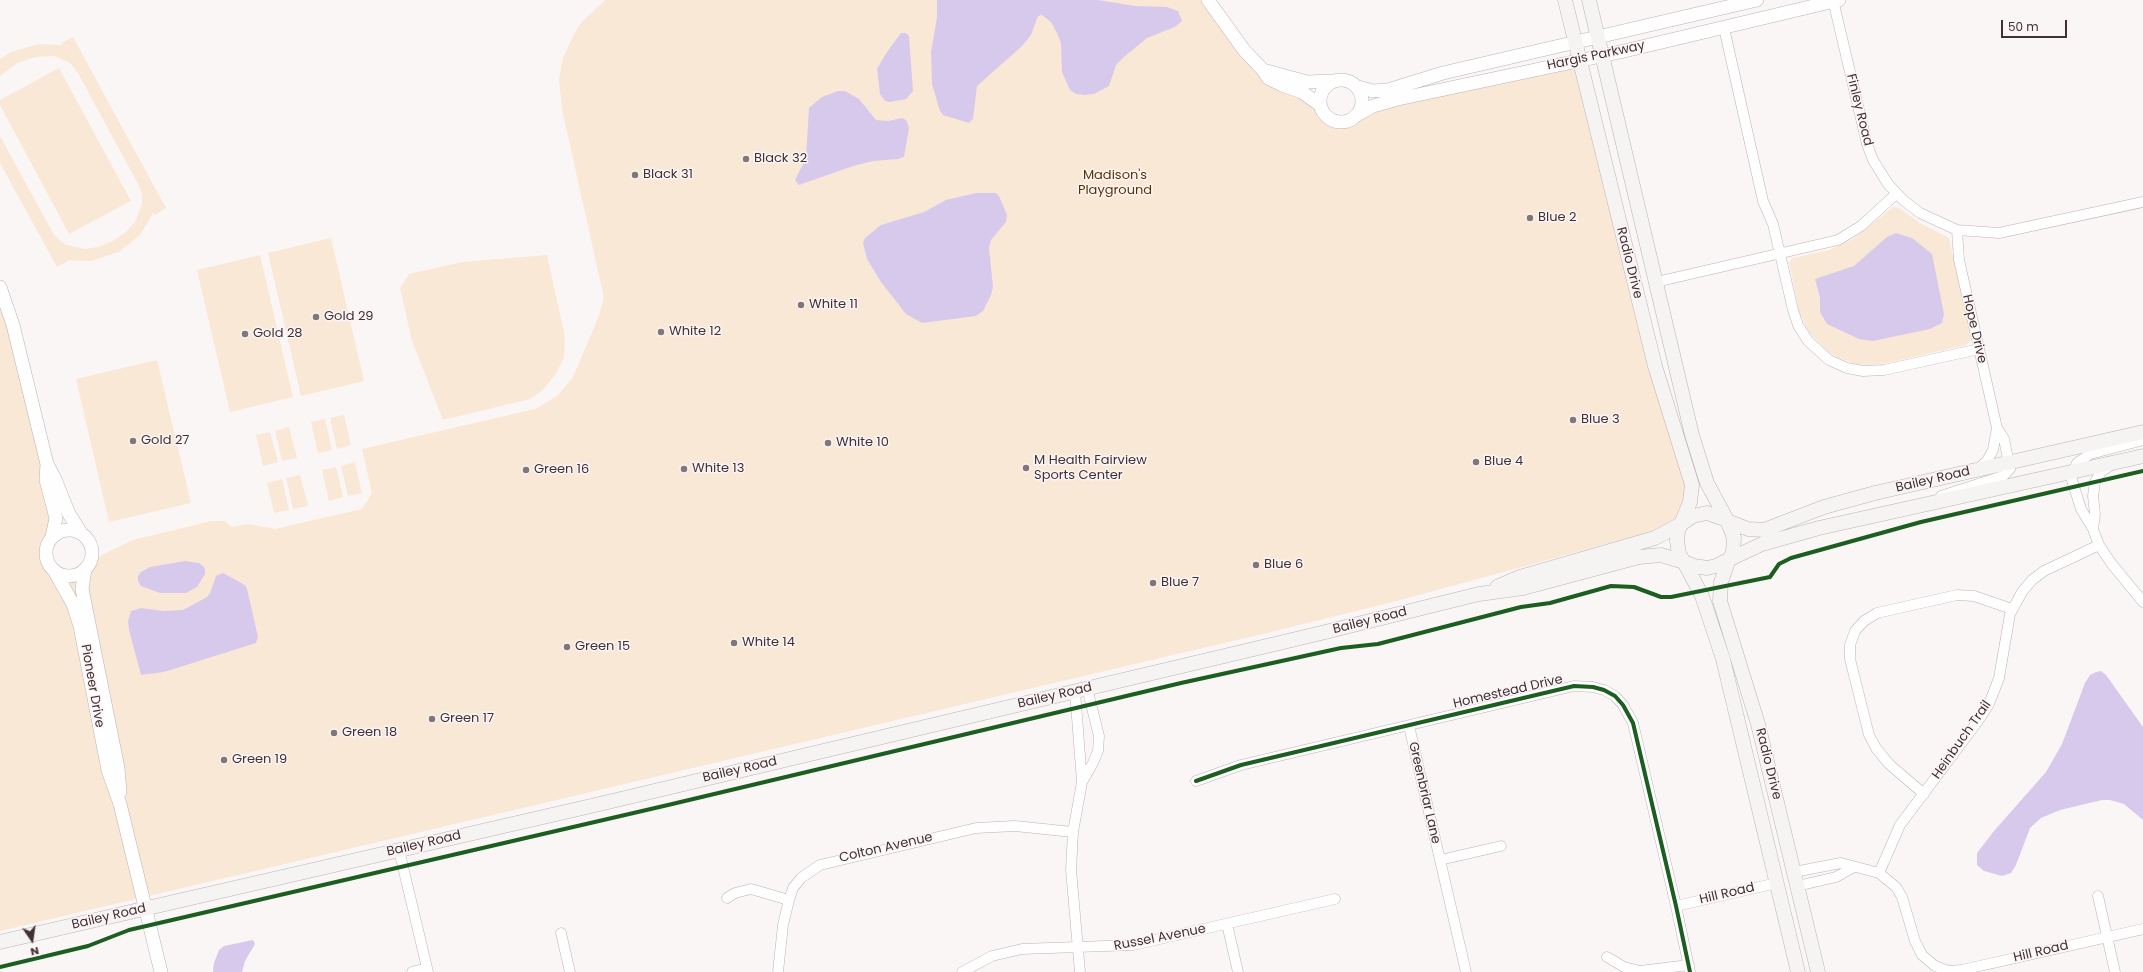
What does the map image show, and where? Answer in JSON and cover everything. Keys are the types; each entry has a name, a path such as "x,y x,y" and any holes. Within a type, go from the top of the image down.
{"main road":[{"name":"Radio Drive","path":"1565,0 1655,366 1692,486 1690,502 1681,524"},
{"name":"Radio Drive","path":"1589,0 1696,451 1707,483 1727,521"},
{"name":"Bailey Road","path":"1727,521 1748,529 1764,530 1836,504 1974,470 2143,432"},
{"name":"Bailey Road","path":"1730,559 1775,539 2143,456"},
{"path":"1707,513 1727,521 1734,538 1734,546 1730,559 1716,566 1707,568 1694,566 1684,562 1677,541 1681,524 1693,516 1707,513"},
{"name":"Bailey Road","path":"1479,594 1520,577 1655,538 1681,524"},
{"name":"Bailey Road","path":"0,942 1081,690 1479,594 1523,588 1650,555 1666,555 1684,562"},
{"name":"Radio Drive","path":"1730,559 1720,582 1720,601 1758,724 1818,972"},
{"name":"Radio Drive","path":"1684,562 1702,596 1724,659 1798,972"}],"street":[{"path":"1208,0 1244,50 1263,70 1268,78 1302,92 1320,105 1326,115 1336,121 1346,121 1356,116 1360,112 1362,99 1358,87 1347,80 1303,81 1272,71 1263,70"},
{"name":"Hargis Parkway","path":"1358,87 1373,91 1388,90 1443,73 1757,0"},
{"name":"Hargis Parkway","path":"1356,116 1373,106 1398,99 1724,28 1835,1"},
{"name":"Finley Road","path":"1835,1 1867,144 1881,174 1896,194 1926,217 1957,230 1981,233 2019,230 2143,202"},
{"path":"1724,28 1764,204 1772,221 1793,310 1800,328 1814,348 1838,364 1855,370 1876,371 1979,349"},
{"path":"1320,105 1321,94 1328,84 1333,81"},
{"path":"1656,282 1826,243 1845,236 1864,224 1896,194"},
{"name":"Hope Drive","path":"1957,230 1959,260 1997,428 2004,439 2010,462"},
{"path":"0,287 13,325 47,464 55,479 69,514 81,533 89,542 91,549 90,561 85,569 73,576 62,575 55,572 49,566 45,554 52,537 56,518 46,480 47,464"},
{"name":"Hope Drive","path":"1974,470 1983,465 1990,457 1994,446 1997,428"},
{"path":"2142,599 2099,545 2093,529 2081,509 2072,483 2072,472 2077,463 2090,454 2143,440"},
{"path":"1916,506 1951,492 2004,476 2009,472 2010,462"},
{"path":"2093,529 2095,514 2093,496 2095,482 2101,472 2114,463"},
{"path":"52,537 66,530 81,533"},
{"name":"Heinbuch Trail","path":"1879,873 1897,829 1978,721 1989,704 1999,678 2012,609 2025,588 2039,575 2099,545"},
{"name":"Pioneer Drive","path":"85,569 82,589 118,768 120,804"},
{"name":"Pioneer Drive","path":"55,572 67,592 78,618 108,770 120,804 161,972"},
{"path":"1924,794 1886,761 1869,734 1850,659 1850,645 1853,635 1864,621 1877,613 1957,595 1974,596 2012,609"},
{"name":"Homestead Drive","path":"1196,781 1241,765 1574,686 1593,687 1615,696 1629,714 1633,723 1690,969"},
{"path":"1081,690 1099,736 1098,751 1082,782"},
{"path":"1080,972 1071,870 1073,832 1082,782 1081,690"},
{"name":"Greenbriar Lane","path":"1409,726 1466,972"},
{"name":"Colton Avenue","path":"778,972 783,925 793,888 805,875 820,865 830,861 976,828 1014,826 1073,832"},
{"name":"Greenbriar Lane","path":"1440,860 1501,846"},
{"path":"399,850 427,970 412,972"},
{"name":"Hill Road","path":"1794,872 1841,863 1854,868 1879,873 1896,887 1902,897 1920,953 1931,964 1941,969 1962,970 2143,929"},
{"path":"1797,886 1836,877 1854,868"},
{"name":"Hill Road","path":"1676,906 1777,883"},
{"path":"727,898 735,893 751,889 789,900"},
{"path":"2098,896 2115,972"},
{"name":"Russel Avenue","path":"962,972 980,961 1015,950 1133,945 1335,900"},
{"path":"1227,924 1238,972"},
{"path":"561,933 570,972"},
{"path":"1607,957 1624,967 1640,971 1690,969"}],"green space":[{"name":"M Health Fairview Sports Center","path":"605,0 1208,0 1244,50 1330,118 1342,122 1350,120 1365,111 1579,59 1690,479 1689,508 1668,525 1658,530 1393,602 0,931 0,287 51,498 50,539 45,554 47,562 53,570 62,575 73,575 102,555 133,540 211,521 225,521 232,527 248,524 275,529 362,509 372,493 362,449 535,409 557,396 573,377 598,318 604,298 562,109 559,79 563,58 580,24"},
{"path":"73,37 166,208 155,215 153,213 141,234 119,252 91,261 67,260 68,261 57,267 0,163 0,136 54,235 66,245 85,249 98,247 113,241 126,232 135,222 142,204 142,194 138,184 78,73 70,63 55,56 36,57 17,63 0,76 0,59 11,52 38,44 62,45 61,43"},
{"path":"59,68 131,201 69,234 0,105 0,100"},
{"path":"1893,207 1899,208 1920,223 1949,238 1971,340 1966,345 1887,363 1868,365 1856,364 1839,358 1827,351 1809,332 1799,311 1789,262 1793,258 1829,250 1853,239"},
{"name":"Gold 29","path":"331,238 364,381 301,396 268,253"},
{"name":"Gold 28","path":"260,255 293,397 230,412 197,270"},
{"path":"547,255 565,337 564,357 556,374 543,390 530,399 443,420 412,341 400,288 409,274 462,262"},
{"name":"Gold 27","path":"157,360 191,503 109,522 76,379"},
{"path":"344,415 351,445 337,449 330,418"},
{"path":"325,419 332,450 318,453 311,422"},
{"path":"289,427 297,458 282,461 275,431"},
{"path":"270,432 278,462 263,466 256,435"},
{"path":"355,462 362,493 348,496 341,466"},
{"path":"336,467 343,497 329,501 322,470"},
{"path":"300,475 308,506 293,509 286,478"},
{"path":"282,479 289,510 274,513 267,483"}],"shaded area":[{"path":"937,0 1098,0 1135,6 1167,7 1178,11 1182,21 1175,27 1147,38 1116,65 1109,86 1094,94 1085,95 1076,94 1070,90 1062,72 1061,43 1057,33 1051,22 1042,15 1038,16 1031,35 1022,46 977,86 973,119 969,123 943,115 940,111 932,84 931,52 937,17"},
{"path":"901,33 906,33 909,36 913,91 906,99 890,102 885,101 880,94 877,69"},
{"path":"838,91 845,91 859,99 876,120 888,121 902,118 906,120 909,128 904,157 898,159 873,161 853,166 799,185 795,180 806,158 809,108 822,97"},
{"path":"976,193 996,193 999,196 1007,215 1006,222 991,240 989,248 993,287 991,295 983,311 976,316 922,323 906,314 881,282 867,259 863,243 865,238 881,225 924,212 946,200"},
{"path":"1896,233 1912,238 1932,254 1944,314 1942,323 1930,329 1873,341 1859,339 1827,324 1820,312 1820,298 1815,279 1854,266 1887,237"},
{"path":"185,561 199,563 205,568 205,574 197,587 186,593 160,593 141,586 138,581 138,576 141,572 150,567"},
{"path":"223,573 245,585 247,589 258,637 256,643 164,672 141,675 129,630 128,621 131,611 141,608 164,611 183,610 207,597 216,576"},
{"path":"2101,671 2106,675 2143,727 2143,820 2124,804 2110,800 2102,800 2060,810 2041,818 2030,828 2016,865 2011,873 2002,876 1984,871 1977,865 1977,853 1994,831 2046,772 2062,744 2085,683 2090,675"},
{"path":"253,940 255,944 245,961 242,972 213,972 214,963 219,950 224,946"}],"cycle path":[{"path":"0,967 88,946 129,930 668,805 1181,683 1341,648 1378,644 1521,607 1550,603 1611,586 1634,587 1661,597 1671,597 1770,577 1779,564 1791,558 1921,522 2143,471"},
{"path":"1196,781 1241,765 1574,686 1593,687 1604,690 1615,696 1623,705 1633,723 1690,972"}],"place":[{"name":"Black 32","path":"746,159"},
{"name":"Black 31","path":"635,175"},
{"name":"Blue 2","path":"1530,218"},
{"name":"White 11","path":"801,305"},
{"name":"Gold 29","path":"316,317"},
{"name":"White 12","path":"661,332"},
{"name":"Gold 28","path":"245,334"},
{"name":"Blue 3","path":"1573,420"},
{"name":"Gold 27","path":"133,441"},
{"name":"White 10","path":"828,443"},
{"name":"Blue 4","path":"1476,462"},
{"name":"M Health Fairview Sports Center","path":"1026,468"},
{"name":"White 13","path":"684,469"},
{"name":"Green 16","path":"526,470"},
{"name":"Blue 6","path":"1256,565"},
{"name":"Blue 7","path":"1153,583"},
{"name":"White 14","path":"734,643"},
{"name":"Green 15","path":"567,647"},
{"name":"Green 17","path":"432,719"},
{"name":"Green 18","path":"334,733"},
{"name":"Green 19","path":"224,760"}],"park label":[{"name":"Madison's Playground","path":"1115,184"}]}
